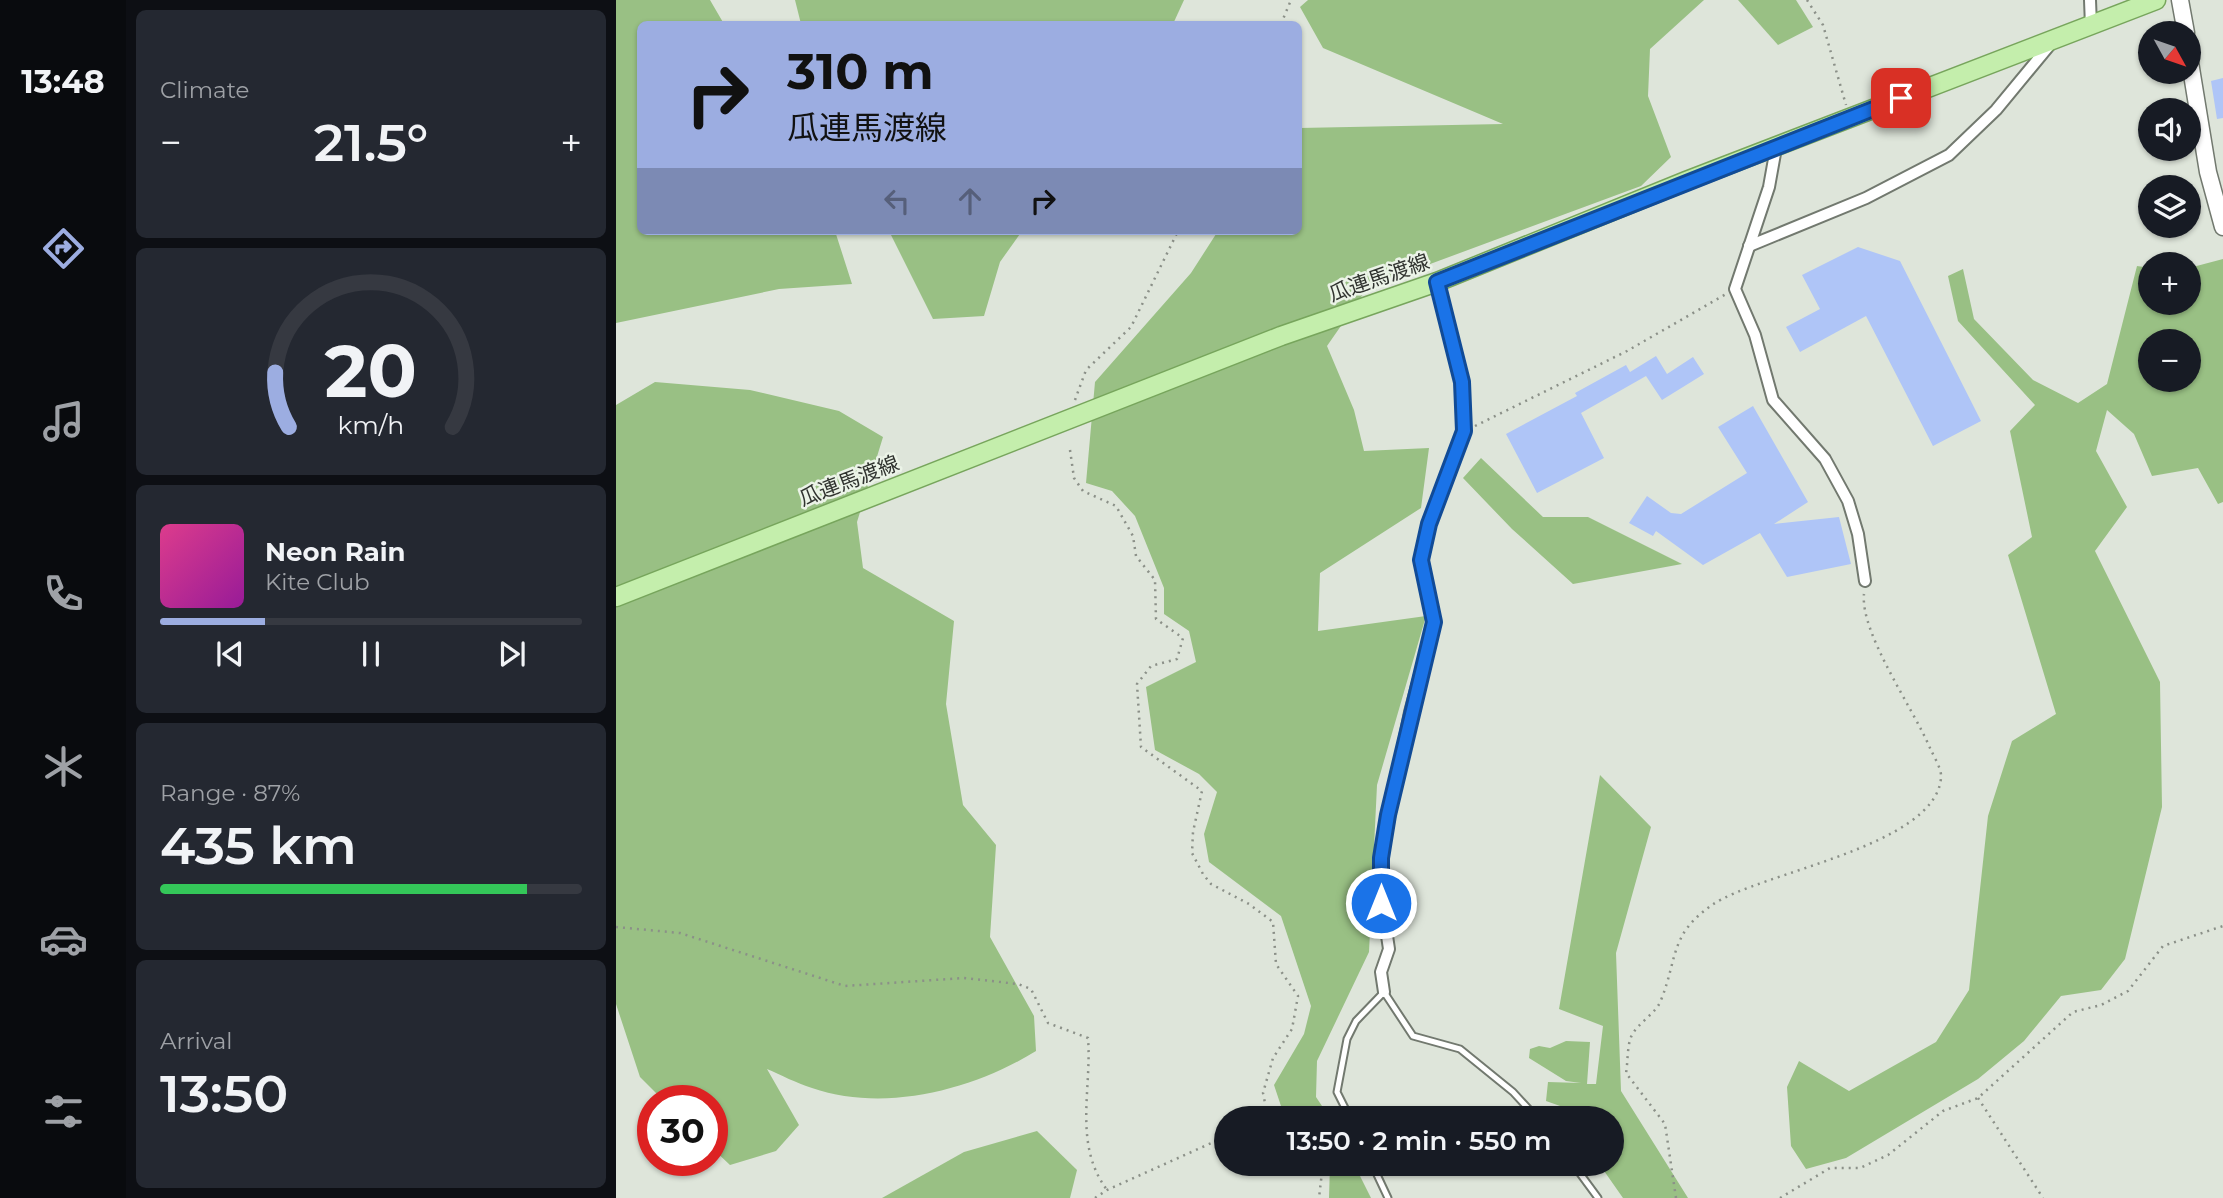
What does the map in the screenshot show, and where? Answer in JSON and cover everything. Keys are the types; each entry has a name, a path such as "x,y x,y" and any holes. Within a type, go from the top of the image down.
{"main road":[{"name":"瓜連馬渡線","path":"616,597 1282,336 1437,282 2156,0"},
{"path":"2180,0 2184,21"},
{"path":"2194,84 2208,172 2223,228"}],"street":[{"path":"2090,0 2091,26"},
{"path":"1749,246 1866,198 1949,155 1996,110 2054,40"},
{"path":"1776,148 1769,187 1735,289 1755,335 1773,400 1825,459 1848,501 1858,534 1865,581"},
{"path":"1384,992 1381,972 1389,949 1381,903 1381,858 1410,712 1434,622 1421,560 1429,524 1464,431 1462,382 1437,282"}],"lane":[{"path":"1344,1106 1337,1092 1347,1039 1356,1021 1384,992 1413,1036 1460,1049 1513,1091 1526,1106"},
{"path":"1377,1176 1388,1198"},
{"path":"1582,1176 1598,1198"}],"path":[{"path":"1282,21 1291,0"},
{"path":"1807,0 1823,25 1850,118"},
{"path":"1075,400 1086,370 1131,327 1176,235"},
{"path":"1464,431 1627,351 1735,289"},
{"path":"1070,450 1074,478 1083,491 1116,506 1133,536 1136,556 1155,580 1156,619 1184,638 1177,659 1151,666 1138,684 1141,747 1202,791 1193,832 1192,853 1211,884 1249,904 1273,922 1276,964 1298,996 1292,1029 1273,1058 1263,1093 1266,1106"},
{"path":"1676,1198 1665,1124 1626,1073 1631,1036 1661,1003 1679,935 1712,905 1871,843 1903,826 1936,797 1941,775 1912,708 1875,642 1863,605 1865,581"},
{"path":"1780,1198 1830,1168 1860,1168 1888,1155 1943,1111 1978,1098 2073,1012 2101,1006 2128,991 2163,946 2223,926"},
{"path":"616,927 680,933 845,986 964,978 1031,989 1048,1023 1088,1038 1086,1125 1090,1160 1094,1174 1107,1190"},
{"path":"1978,1098 2043,1198"},
{"path":"1095,1198 1107,1190 1214,1142"},
{"path":"1319,1198 1322,1176"}],"shaded area":[{"path":"616,0 710,0 722,21 637,21 637,235 836,235 852,284 779,289 616,323"},
{"path":"795,0 1184,0 1174,21 800,21"},
{"path":"1308,0 1704,0 1650,49 1648,96 1671,157 1641,186 1368,287 1327,346 1354,410 1364,451 1429,448 1421,508 1320,573 1318,631 1426,616 1377,785 1369,952 1317,1061 1316,1097 1322,1106 1281,1106 1274,1085 1304,1034 1311,1006 1281,916 1209,862 1204,834 1217,792 1199,774 1155,750 1146,687 1196,662 1189,631 1164,614 1164,588 1135,516 1112,491 1086,483 1095,382 1191,273 1215,235 1302,235 1302,128 1503,124 1323,48 1300,7"},
{"path":"1738,0 1796,0 1813,27 1778,45"},
{"path":"891,235 1019,235 1000,262 984,316 933,319"},
{"path":"2223,259 2223,502 2218,504 2198,468 2152,476 2134,434 2107,410 2096,451 2127,507 2095,551 2160,682 2162,807 2125,959 2101,990 2061,996 2024,1041 1978,1079 1846,1158 1806,1169 1791,1146 1787,1087 1799,1061 1849,1091 1936,1042 1969,990 1988,816 2012,741 2056,714 2008,555 2032,537 2010,431 2035,405 1958,321 1948,276 1963,269 1974,319 2033,380 2078,403 2107,384 2137,266 2138,315 2201,315 2201,265"},
{"path":"655,382 750,390 839,411 883,437 857,522 863,568 954,621 946,704 963,805 996,845 990,937 1034,1016 1036,1051 985,1077 928,1093 898,1098 840,1095 806,1086 767,1069 799,1125 776,1151 730,1165 728,1085 648,1085 640,1077 616,1004 616,405"},
{"path":"1481,458 1543,517 1588,517 1682,564 1573,584 1512,529 1463,478"},
{"path":"1600,775 1651,827 1616,953 1621,1091 1688,1198 1623,1198 1608,1176 1624,1176 1624,1106 1560,1106 1546,1101 1548,1082 1581,1083 1566,1081 1529,1058 1530,1049 1539,1046 1550,1048 1566,1041 1590,1042 1587,1084 1596,1084 1603,1026 1559,1009"},
{"path":"1037,1131 1077,1170 1070,1198 882,1198 964,1152"},
{"path":"1330,1176 1360,1176 1371,1198 1329,1198"}],"building":[{"path":"2223,78 2223,118 2217,119 2211,81"},
{"path":"1858,247 1900,261 1981,421 1933,446 1866,316 1800,352 1786,327 1820,309 1802,275"},
{"path":"1656,356 1667,374 1693,357 1704,374 1662,400 1646,376 1581,413 1604,458 1537,493 1506,434 1577,396 1575,393 1626,365 1630,372"},
{"path":"1753,406 1808,502 1774,524 1839,517 1851,564 1787,577 1760,533 1703,565 1656,531 1653,536 1629,523 1647,496 1671,513 1681,514 1747,473 1718,427"}],"route":[{"path":"1381,903 1381,858 1388,815 1410,712 1434,622 1421,560 1429,524 1464,431 1462,382 1437,282 1901,98"}]}
